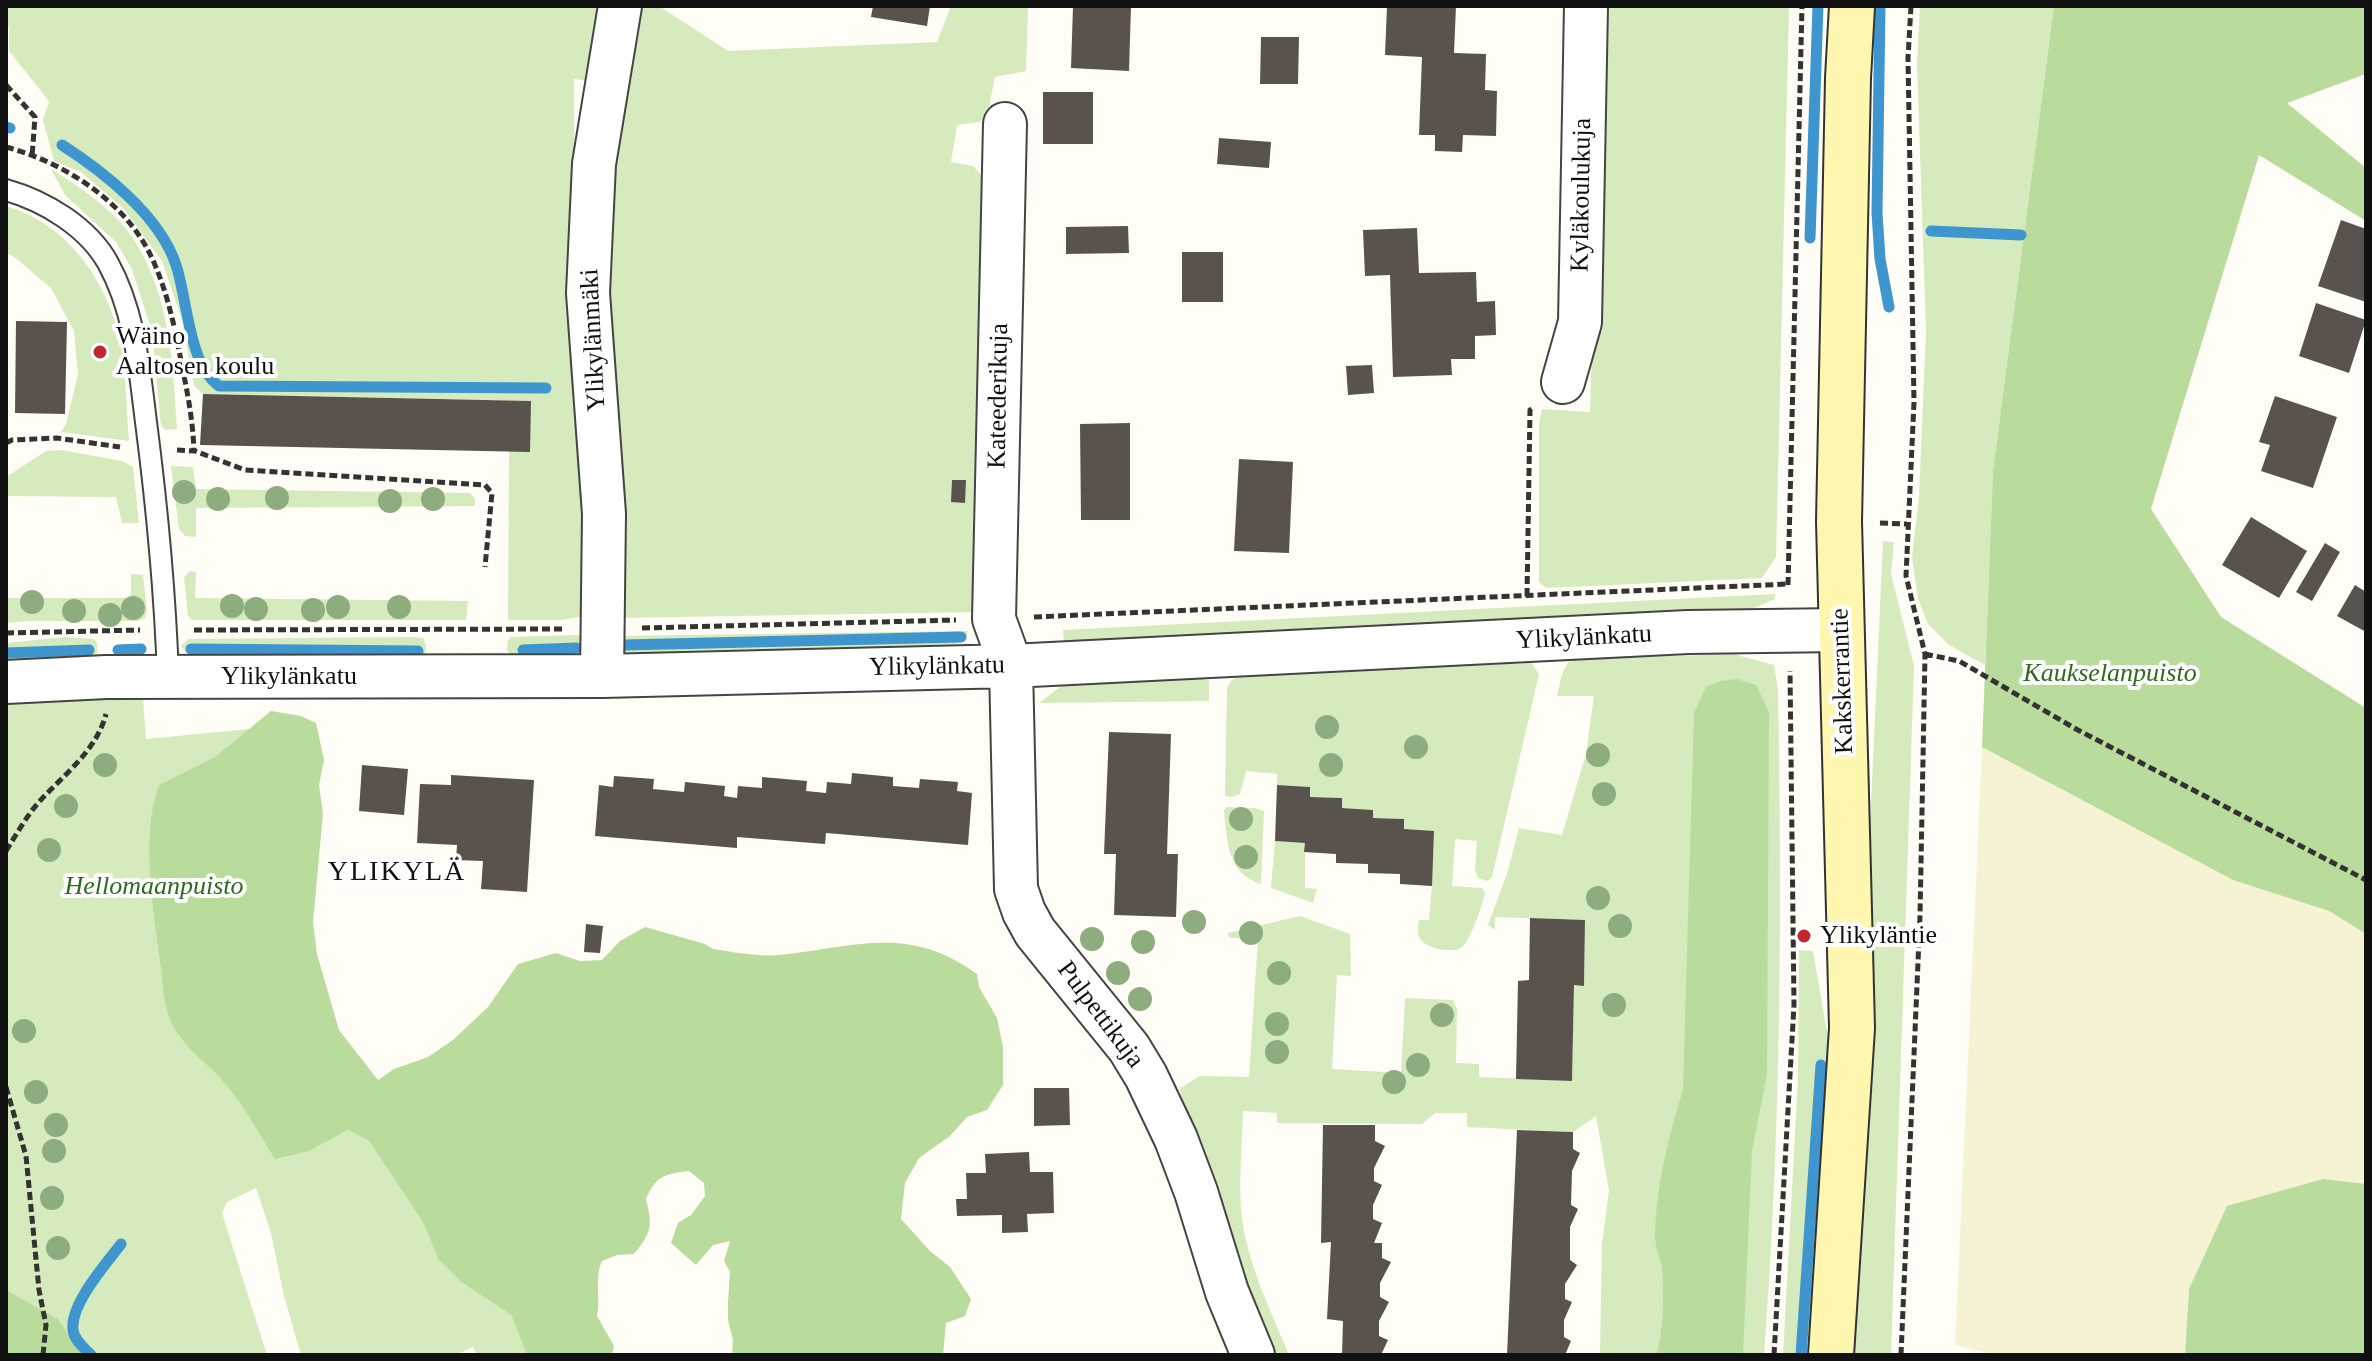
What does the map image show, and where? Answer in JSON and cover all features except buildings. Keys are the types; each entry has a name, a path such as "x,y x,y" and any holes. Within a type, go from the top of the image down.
{"main road":[{"name":"Kakskerrantie","path":"1831,1355 1852,1028 1839,521 1847,94 1852,6"}],"street":[{"name":"Ylikylänmäki","path":"602,676 604,514 588,293 594,164 620,6"},
{"name":"Kyläkoulukuja","path":"1563,382 1580,322 1586,6"},
{"name":"Kateederikuja","path":"1005,124 994,619 1011,666"},
{"name":"Ylikylänkatu","path":"19,681 106,677 602,676 1011,666 1688,632 1841,630"},
{"name":"Pulpettikuja","path":"1011,666 1016,889 1024,912 1035,932 1129,1048 1146,1076 1176,1139 1227,1292 1253,1355"}],"lane":[{"path":"6,190 51,209 86,233 107,260 121,290 134,330 160,531 168,677"}],"path":[{"path":"1774,1355 1794,1005 1788,584 1802,6"},
{"path":"1901,1355 1920,916 1925,654 1906,576 1914,402 1908,58 1911,6"},
{"path":"6,85 35,117 32,157"},
{"path":"1527,596 1530,410 1563,382"},
{"path":"6,443 12,440 57,438 132,448"},
{"path":"195,451 245,470 485,485 492,493 485,567"},
{"path":"6,633 604,629 994,619 1788,584"},
{"path":"6,851 35,806 91,748 102,730 107,701 104,630"},
{"path":"1925,654 1959,661 2076,729 2366,880"},
{"path":"6,1087 26,1156 39,1290 46,1325 43,1355"}],"shaded area":[{"path":"1982,747 2233,880 2329,911 2366,934 2366,1184 2323,1179 2189,1289 2185,1355 1995,1355 1955,1345"}],"green space":[{"path":"6,6 659,6 728,51 937,42 951,6 1028,6 1026,71 995,77 989,107 980,122 957,125 951,162 973,166 985,179 980,612 615,618 603,407 617,85 574,79 575,384 588,400 584,616 561,620 508,620 509,451 528,451 531,401 203,394 194,386 182,320 162,261 123,208 81,172 54,161 43,120 49,101 9,51"},
{"path":"1601,6 1789,6 1776,557 1762,578 1546,588 1539,582 1539,423 1542,409 1590,412"},
{"path":"1920,6 2054,6 1993,470 1985,665 1949,645 1928,624 1918,599 1912,557 1919,497 1926,330 1917,63"},
{"name":"Kaukselanpuisto","path":"2054,6 2366,6 2366,74 2287,103 2366,168 2366,221 2259,155 2151,509 2221,617 2366,708 2366,934 2329,911 2233,880 1982,747 1993,470"},
{"path":"51,169 117,218 146,261 168,332 177,429 165,430 161,426 152,332 132,269 116,242 65,195"},
{"path":"6,206 47,225 64,239 93,273 104,293 119,336 129,441 61,432 66,424 78,374 74,331 51,288 6,253"},
{"path":"61,450 122,461 133,467 139,523 122,523 116,497 6,496 6,477 46,451"},
{"path":"171,466 193,467 196,489 470,493 475,499 475,506 196,508 196,537 185,536 179,529"},
{"path":"1883,541 1894,542 1891,574 1914,666 1891,1355 1846,1355"},
{"path":"190,571 196,572 195,598 468,601 466,620 192,620 188,616 184,577"},
{"path":"131,574 143,575 147,611 145,618 139,621 6,623 6,598 127,598 131,595"},
{"path":"1775,594 1775,599 1744,612 1064,643 1063,630"},
{"path":"968,631 965,640 954,645 625,657 617,648 613,636"},
{"path":"590,636 583,657 513,657 507,650 511,637"},
{"path":"64,637 94,639 97,655 89,659 6,666 6,643"},
{"path":"423,638 425,658 196,659 181,646 188,639"},
{"path":"1733,654 1774,665 1778,690 1779,1022 1774,1189 1764,1355 1676,1355 1682,1093 1664,1163 1656,1216 1655,1238 1662,1269 1664,1302 1656,1355 1600,1355 1602,1244 1609,1190 1596,1116 1573,1132 1467,1127 1467,1113 1435,1113 1422,1124 1277,1123 1277,1113 1243,1111 1240,1185 1243,1228 1259,1284 1289,1355 1272,1355 1180,1092 1180,1088 1200,1076 1249,1077 1258,939 1232,938 1228,933 1300,916 1350,934 1351,976 1337,975 1332,1069 1401,1073 1405,998 1453,1000 1457,1009 1456,1063 1479,1064 1479,1077 1572,1081 1574,985 1584,985 1585,920 1495,917 1495,930 1488,925 1507,874 1519,828 1562,835 1586,754 1594,696 1557,696 1562,674 1568,662 1578,659"},
{"path":"1531,663 1539,674 1492,877 1488,881 1478,878 1475,870 1477,841 1455,839 1452,886 1482,888 1485,893 1469,937 1458,949 1434,948 1423,943 1419,937 1419,920 1429,920 1432,886 1404,829 1404,819 1373,818 1373,810 1342,808 1342,798 1310,797 1310,787 1277,785 1277,774 1246,771 1240,794 1225,796 1227,688 1242,674"},
{"path":"1194,675 1209,681 1209,701 1039,703 1069,680"},
{"path":"1737,679 1756,685 1769,712 1767,1074 1752,1151 1743,1355 1656,1355 1663,1302 1662,1270 1655,1238 1656,1216 1664,1161 1683,1089 1694,713 1706,687"},
{"name":"Hellomaanpuisto","path":"29,698 143,698 146,739 310,723 276,1158 310,1151 348,1130 369,1141 424,1224 438,1259 461,1282 511,1315 527,1355 477,1355 473,1347 455,1355 301,1355 284,1296 271,1233 256,1188 227,1202 222,1213 267,1355 6,1355 6,701"},
{"path":"271,711 301,716 316,723 324,760 319,785 323,813 313,922 317,954 339,1030 378,1080 394,1069 428,1057 453,1040 488,1007 518,964 556,953 580,961 602,960 620,941 645,927 713,949 746,954 780,955 858,944 904,944 952,958 977,974 979,987 997,1018 1003,1047 1003,1085 987,1110 967,1117 950,1136 919,1158 905,1183 901,1219 930,1251 950,1267 971,1299 965,1316 946,1323 943,1355 732,1355 733,1340 728,1320 730,1272 724,1261 730,1241 713,1245 696,1265 671,1243 678,1223 691,1215 705,1196 704,1183 689,1171 667,1175 653,1185 646,1199 649,1229 634,1254 617,1255 602,1261 598,1274 597,1316 614,1346 612,1355 527,1355 511,1315 461,1282 438,1259 424,1224 369,1141 348,1130 310,1151 275,1159 235,1095 183,1040 171,1022 164,996 149,851 153,805 159,785 215,757"},
{"path":"1227,807 1264,811 1261,884 1241,872 1231,855 1224,810"},
{"path":"1275,841 1305,843 1305,888 1317,889 1313,903 1271,888"},
{"path":"1799,950 1813,951 1830,1050 1810,1355 1783,1355 1798,1078"},
{"path":"2323,1179 2366,1184 2366,1355 2185,1355 2189,1289 2227,1206"},
{"path":"6,1290 58,1319 82,1355 6,1355"}],"waterway":[{"path":"1810,238 1818,6"},
{"path":"1880,6 1877,213 1880,259 1889,307"},
{"path":"6,127 10,128"},
{"path":"62,145 129,197 157,229 176,265 195,347 209,376 219,386 546,388"},
{"path":"1931,231 2021,235"},
{"path":"625,645 961,637"},
{"path":"523,650 576,648"},
{"path":"118,650 141,649"},
{"path":"191,649 418,651"},
{"path":"6,653 89,650"},
{"path":"1801,1355 1821,1065"},
{"path":"91,1355 75,1337 73,1330 77,1308 121,1244"}],"place":[{"name":"Wäino Aaltosen koulu","path":"100,352"},
{"name":"Ylikyläntie","path":"1804,936"}],"district":[{"name":"YLIKYLÄ","path":"397,873"}]}
